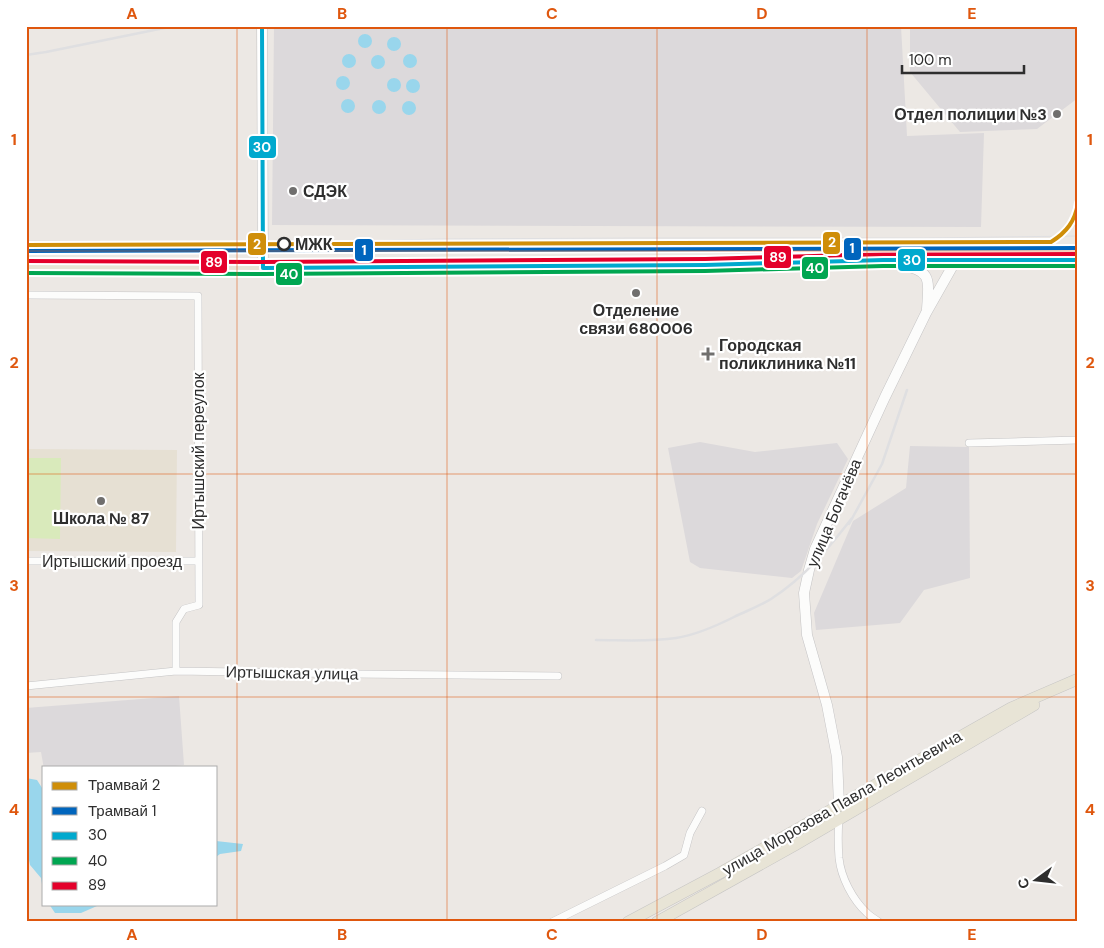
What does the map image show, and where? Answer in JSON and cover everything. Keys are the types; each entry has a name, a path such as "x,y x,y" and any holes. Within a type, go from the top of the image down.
{"main road":[{"path":"26,267 705,266 883,260 1078,260"},
{"name":"улица Морозова Павла Леонтьевича","path":"628,922 1011,708 1078,679"},
{"name":"улица Морозова Павла Леонтьевича","path":"657,922 795,845 1041,701 1057,687"}],"street":[{"path":"262,26 263,268"},
{"path":"883,260 919,270 924,274 928,282 926,313"},
{"name":"улица Богачёва","path":"879,922 866,912 851,894 840,863 837,757 827,706 807,635 804,593 815,549 885,397 926,313 956,260"},
{"name":"Иртышский переулок","path":"26,296 198,296 199,605 184,609 176,622 176,671"},
{"path":"969,443 1078,440"},
{"name":"Иртышский проезд","path":"26,562 198,561"},
{"name":"Иртышская улица","path":"26,686 176,671 558,676"},
{"path":"552,922 684,855 690,833 702,811"}],"shaded area":[{"path":"274,26 901,26 907,136 984,133 981,227 272,225"},
{"path":"910,26 1078,26 1078,98 1037,129 960,132 910,72"},
{"path":"700,442 755,452 837,443 848,459 817,524 801,571 792,578 700,568 690,562 668,448"},
{"path":"910,446 969,447 970,578 924,590 900,623 816,630 814,613 853,521 906,488"},
{"name":"Школа № 87","path":"26,449 177,450 176,552 26,551"},
{"path":"179,696 184,765 43,766 41,752 26,753 26,708"}],"green space":[{"path":"26,458 61,458 60,539 26,538"}],"water":[{"path":"362,34 368,34 372,41 368,48 362,48 358,44 358,38"},
{"path":"391,37 397,37 401,44 397,51 391,51 387,47 387,41"},
{"path":"346,54 352,54 356,61 352,68 346,68 342,64 342,58"},
{"path":"407,54 413,54 417,61 413,68 407,68 403,64 403,58"},
{"path":"375,55 381,55 385,62 381,69 375,69 371,65 371,59"},
{"path":"340,76 346,76 350,83 346,90 340,90 336,86 336,80"},
{"path":"391,78 397,78 401,85 397,92 391,92 387,88 387,82"},
{"path":"410,79 416,79 420,86 416,93 410,93 406,89 406,83"},
{"path":"345,99 351,99 355,106 351,113 345,113 341,109 341,103"},
{"path":"376,100 382,100 386,107 382,114 376,114 372,110 372,104"},
{"path":"406,101 412,101 416,108 412,115 406,115 402,111 402,105"},
{"path":"26,778 37,780 42,788 42,884 41,878 30,865 26,845"},
{"path":"218,841 243,844 241,851 218,856"},
{"path":"50,906 97,906 81,913 55,913"}],"tram line":[{"name":"2","path":"26,245 1051,242 1069,226 1075,215 1078,203"},
{"path":"1073,208 1074,223 1078,231"},
{"path":"26,241 279,243 440,239 1078,236"},
{"name":"1","path":"26,251 1078,248"}],"railway":[{"path":"26,55 174,26"},
{"path":"849,524 882,464 907,390"},
{"path":"596,640 646,640 683,637 713,627 758,606 771,599 805,572 852,518"}],"transit line":[{"name":"30","path":"262,26 263,268"},
{"name":"89","path":"26,261 263,262 705,259 883,254 1078,254"},
{"name":"30","path":"263,268 705,265 883,260 1078,260"},
{"name":"40","path":"26,273 263,274 705,271 883,266 1078,266"}],"place":[{"name":"Отдел полиции №3","path":"1057,114"},
{"name":"СДЭК","path":"293,191"},
{"name":"МЖК","path":"284,244"},
{"name":"Отделение связи 680006","path":"636,293"},
{"name":"Городская поликлиника №11","path":"708,354"},
{"name":"Школа № 87","path":"101,501"}]}
